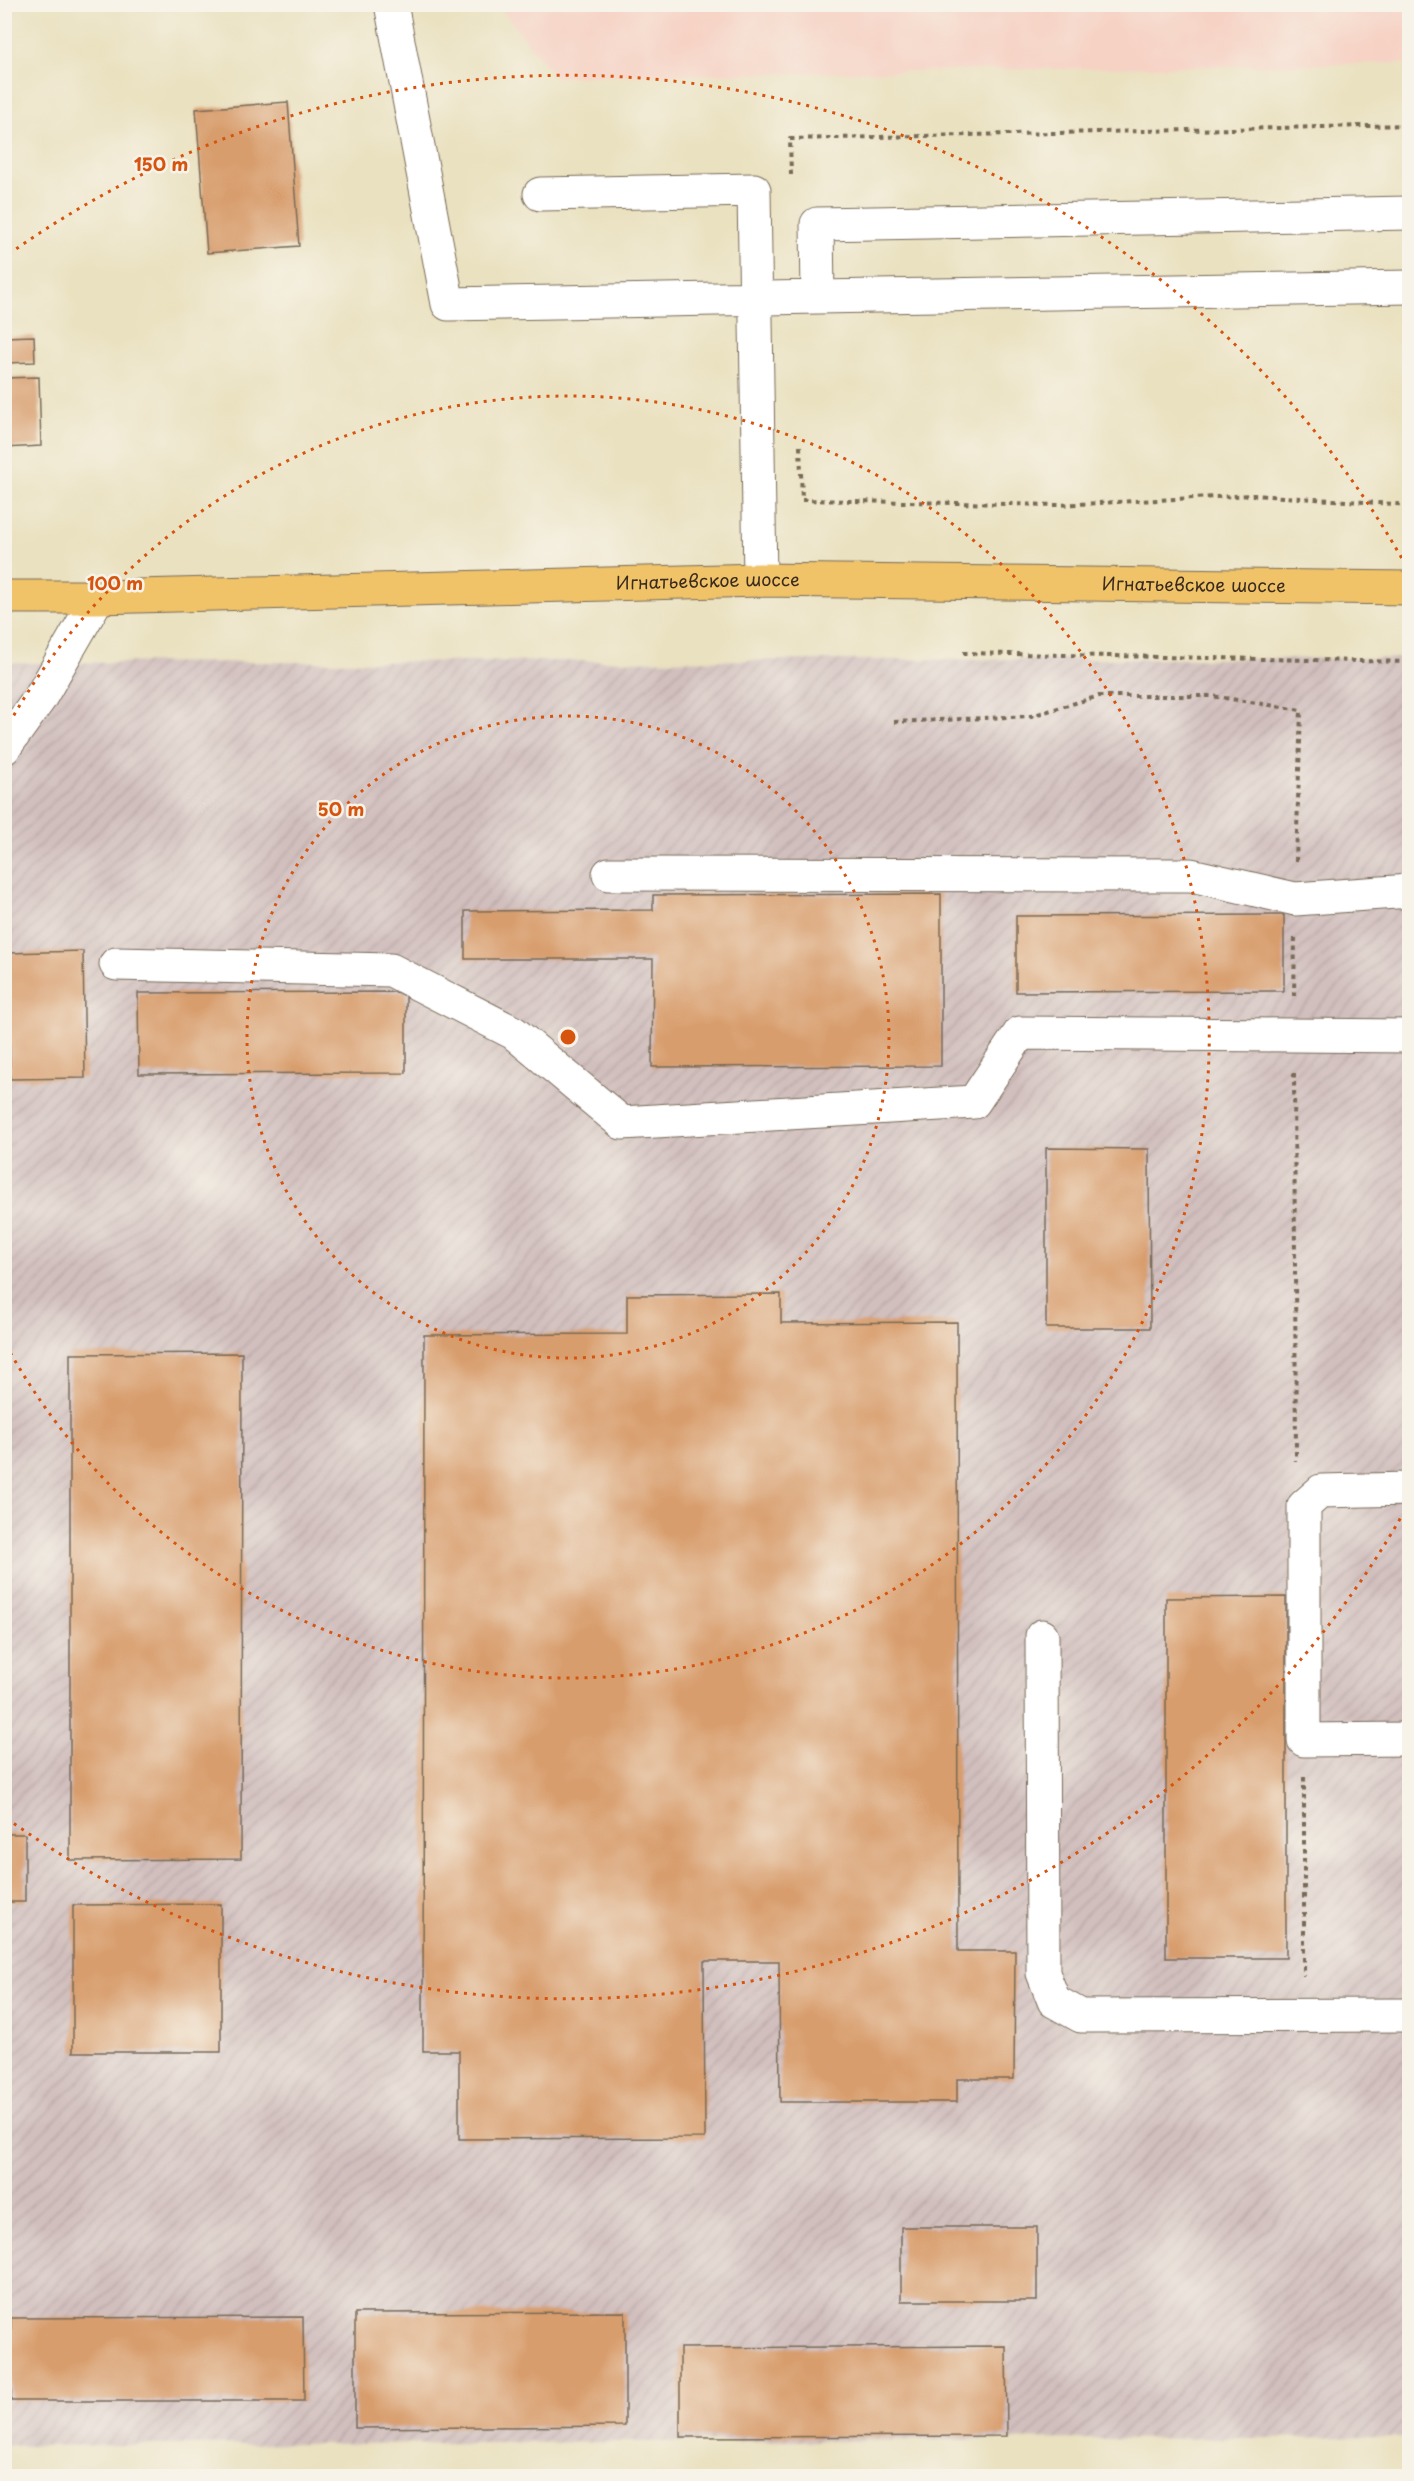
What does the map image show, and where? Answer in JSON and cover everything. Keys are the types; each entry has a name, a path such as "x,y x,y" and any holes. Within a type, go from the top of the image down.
{"main road":[{"name":"Игнатьевское шоссе","path":"4,597 98,597 760,580 1410,588"}],"street":[{"path":"391,4 448,304 1410,287"},
{"path":"540,194 754,190 760,580"},
{"path":"818,297 817,224 1410,213"},
{"path":"4,748 40,698 98,597"},
{"path":"609,873 1191,876 1295,899 1410,891"},
{"path":"116,964 392,970 514,1033 622,1123 974,1102 1020,1033 1410,1036"},
{"path":"1410,1489 1322,1491 1304,1506 1304,1740 1410,1739"},
{"path":"1042,1636 1043,1973 1054,2001 1081,2016 1410,2015"}],"path":[{"path":"759,499 1059,505 1253,495 1410,505"},
{"path":"963,653 1410,662"},
{"path":"894,722 1031,716 1099,696 1212,696 1300,710 1294,1036 1296,1468 1304,1506"},
{"path":"1304,1740 1304,2017"}],"shaded area":[{"path":"498,5 1409,5 1409,63 555,77"},
{"path":"1409,658 1409,2437 5,2446 4,663"}],"building":[{"path":"288,102 299,246 207,253 196,109"},
{"path":"34,336 35,362 4,363 4,337"},
{"path":"39,377 41,446 4,448 4,378"},
{"path":"941,894 941,1066 652,1067 653,959 465,959 465,911 653,910 653,895"},
{"path":"1284,915 1284,991 1016,992 1016,916"},
{"path":"83,951 85,1078 10,1079 8,953"},
{"path":"406,992 406,1073 139,1074 138,993"},
{"path":"1046,1148 1149,1149 1150,1328 1046,1328"},
{"path":"781,1294 781,1323 957,1322 958,1951 1015,1951 1014,2079 957,2079 957,2102 780,2102 779,1961 704,1961 705,2138 459,2139 459,2051 423,2051 424,1335 627,1334 627,1295"},
{"path":"242,1353 241,1859 70,1860 70,1354"},
{"path":"1286,1597 1286,1958 1166,1958 1166,1598"},
{"path":"4,1834 25,1834 25,1902 4,1902"},
{"path":"221,1904 221,2052 73,2052 73,1905"},
{"path":"901,2227 1037,2227 1037,2301 901,2301"},
{"path":"625,2312 625,2426 355,2428 355,2313"},
{"path":"303,2317 304,2401 11,2401 11,2318"},
{"path":"1006,2346 1007,2436 680,2437 680,2348"}]}
